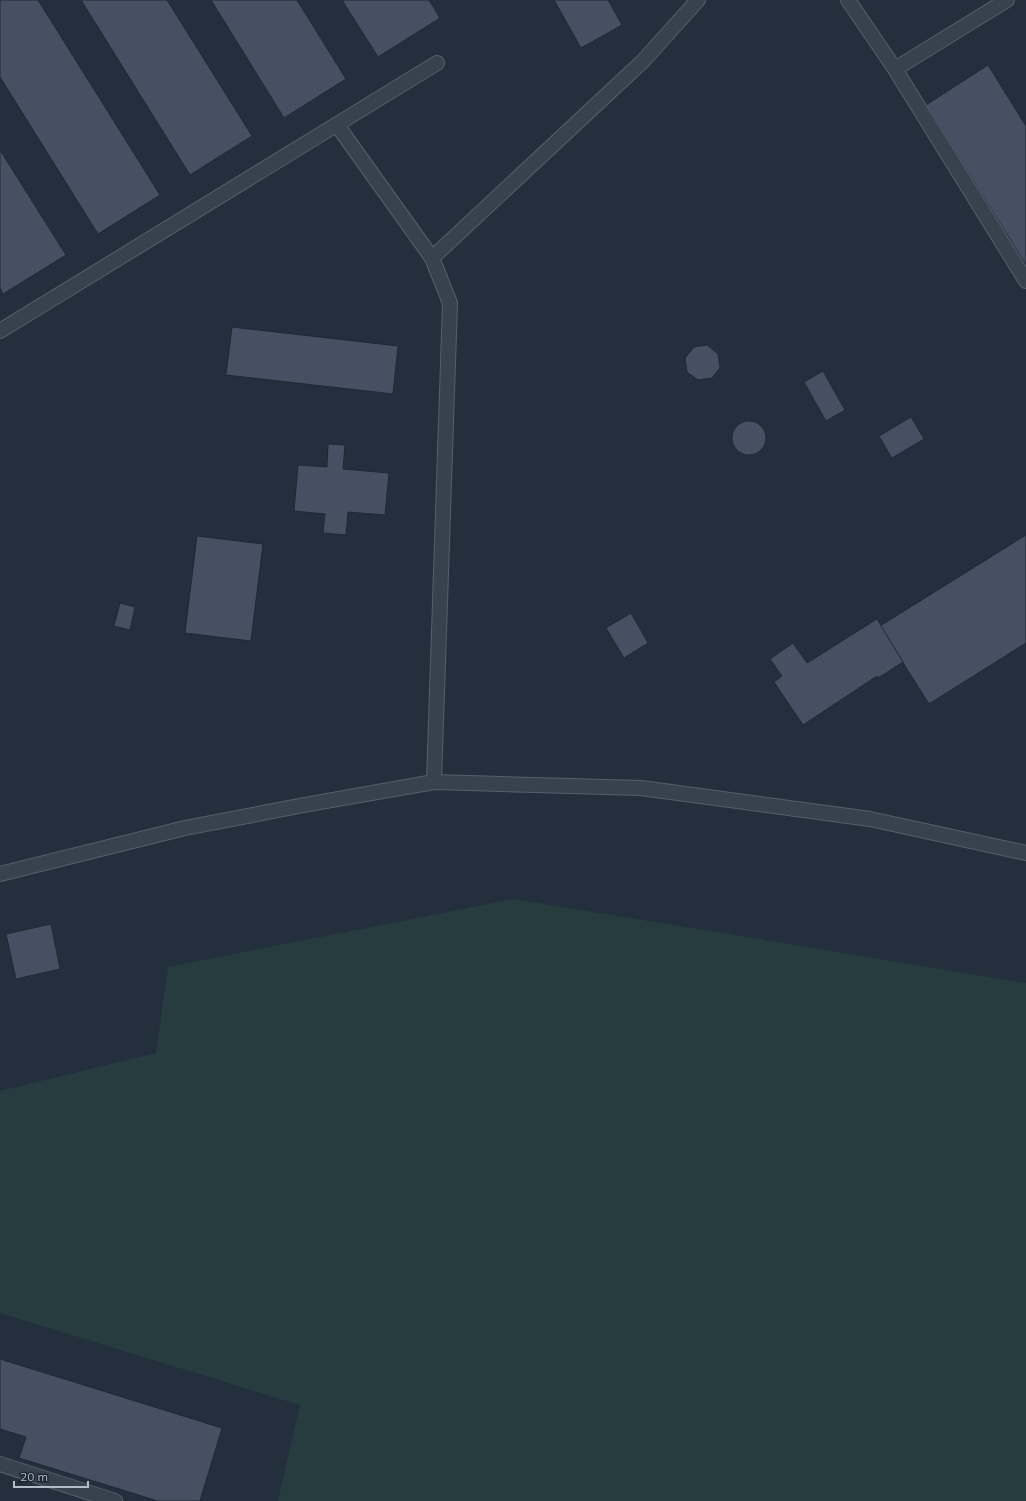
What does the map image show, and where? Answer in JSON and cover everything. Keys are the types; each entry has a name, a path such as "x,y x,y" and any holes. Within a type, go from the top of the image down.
{"lane":[{"path":"432,258 644,61 698,0"},
{"path":"848,0 895,69 1026,281"},
{"path":"895,69 1008,0"},
{"path":"0,330 437,63"},
{"path":"337,125 432,258 450,303 434,782"},
{"path":"0,874 185,828 434,782 641,788 870,819 1026,853"},
{"path":"0,1464 115,1501"}],"green space":[{"path":"514,899 1026,983 1026,1501 278,1501 300,1405 0,1313 0,1091 156,1053 168,967"}],"building":[{"path":"0,0 38,0 160,195 98,234 0,77"},
{"path":"81,0 167,0 252,136 190,175"},
{"path":"211,0 297,0 346,79 284,118"},
{"path":"342,0 429,0 440,18 378,57"},
{"path":"554,0 608,0 622,25 581,48"},
{"path":"988,65 1026,126 1026,265 926,105"},
{"path":"0,150 66,255 3,294 0,288"},
{"path":"232,327 398,346 393,394 226,375"},
{"path":"707,345 718,354 720,368 712,378 698,380 687,372 685,358 694,347"},
{"path":"823,371 845,410 826,421 804,382"},
{"path":"911,417 924,439 892,458 879,436"},
{"path":"746,421 752,421 756,422 763,428 766,438 765,445 759,452 752,455 746,455 742,454 735,448 732,441 732,435 733,431 739,424"},
{"path":"328,444 345,445 343,469 389,473 385,515 348,512 346,535 323,533 325,514 294,511 298,465 327,467"},
{"path":"1026,535 1026,643 929,704 880,626"},
{"path":"197,536 263,544 251,641 185,633"},
{"path":"120,603 135,607 130,630 114,626"},
{"path":"631,613 648,643 624,658 606,628"},
{"path":"877,619 903,662 878,678 877,676 803,725 774,682 782,676 770,659 793,643 807,663"},
{"path":"51,924 60,969 16,979 6,934"},
{"path":"0,1359 222,1428 200,1501 158,1501 19,1458 26,1437 0,1429"}]}
